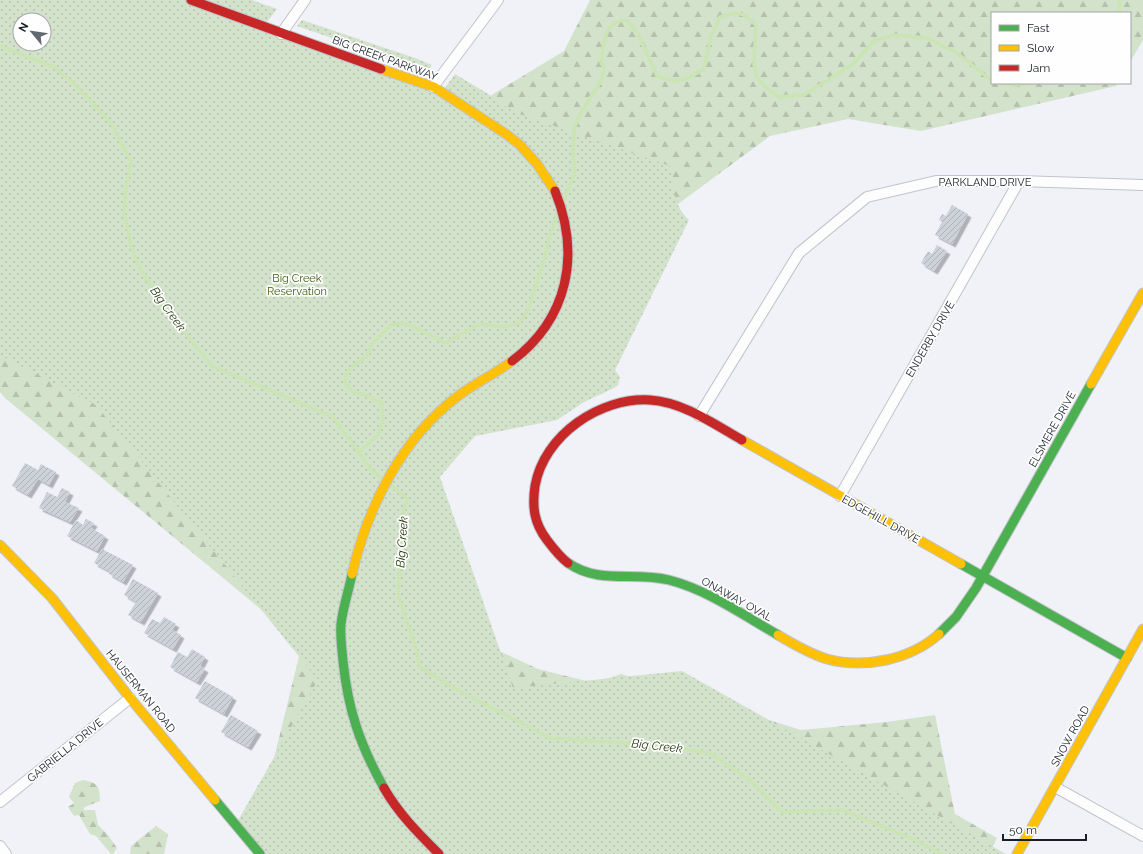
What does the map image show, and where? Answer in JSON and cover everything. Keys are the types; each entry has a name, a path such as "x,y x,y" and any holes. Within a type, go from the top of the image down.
{"street":[{"name":"BIG CREEK PARKWAY","path":"191,0 280,34 433,87 513,138 536,164 553,188 564,219 568,242 567,276 562,296 553,316 538,337 520,356 510,364 458,396 434,417 400,459 374,504 360,544 341,626 343,671 348,706 366,757 392,803 422,840 439,854"},
{"path":"280,34 305,0"},
{"path":"433,87 498,0"},
{"name":"PARKLAND DRIVE","path":"699,416 799,253 867,197 936,181 1019,181 1143,185"},
{"name":"ENDERBY DRIVE","path":"840,496 1019,181"},
{"name":"ELSMERE DRIVE","path":"983,577 1143,293"},
{"name":"EDGEHILL DRIVE","path":"628,402 645,400 662,401 680,407 699,416 1127,658"},
{"name":"ONAWAY OVAL","path":"628,402 604,409 590,416 560,437 540,463 536,477 533,503 535,518 543,535 552,548 561,558 580,571 604,577 657,578 680,583 706,594 812,653 842,662 886,660 921,646 936,636 960,613 983,577"},
{"name":"HAUSERMAN ROAD","path":"0,545 52,598 130,698 260,854"},
{"name":"SNOW ROAD","path":"1017,854 1143,630"},
{"name":"GABRIELLA DRIVE","path":"0,802 130,698"},
{"path":"1055,787 1143,836"},
{"path":"0,846 6,854"}],"green space":[{"name":"Big Creek Reservation","path":"0,0 43,12 12,12 12,52 52,52 52,15 444,124 564,51 590,0 1143,0 1143,40 1131,60 1131,12 991,12 991,84 1117,84 1116,86 921,131 848,119 770,136 674,207 443,436 419,484 478,641 538,669 594,683 621,674 801,730 887,722 935,715 955,814 997,838 988,854 267,787 302,644 5,398 0,392"},
{"name":"Big Creek Reservation","path":"0,0 252,0 277,9 264,26 445,88 455,74 514,112 670,166 673,188 679,208 689,220 615,370 620,377 618,385 584,402 557,420 475,436 440,477 513,688 682,671 1006,854 260,854 236,824 318,680 96,405 0,355"},
{"path":"302,20 432,65 428,71 297,26"},
{"path":"83,780 92,782 99,789 100,801 85,807 83,810 95,810 98,825 108,835 117,848 113,854 111,854 96,836 90,834 79,815 74,816 68,807 74,803 69,797 75,783"},
{"path":"156,826 168,834 164,854 130,854 131,846"}],"building":[{"path":"952,205 968,214 952,244 935,235 942,222 939,220 942,214 946,216"},
{"path":"937,245 947,251 934,271 921,263 928,251 932,254"},
{"path":"25,463 38,470 41,464 56,472 49,485 38,479 28,495 12,486"},
{"path":"62,488 70,492 65,502 79,508 70,522 39,508 47,492 57,497"},
{"path":"86,519 94,523 91,528 105,536 97,551 67,536 76,520 83,525"},
{"path":"102,549 133,565 123,582 109,574 109,571 94,563"},
{"path":"133,579 158,593 141,622 128,615 136,602 124,595"},
{"path":"164,617 176,624 172,630 181,635 173,649 144,633 152,619 160,623"},
{"path":"192,649 205,657 200,666 205,669 197,682 170,667 178,652 187,657"},
{"path":"205,681 233,697 224,714 195,698"},
{"path":"231,715 258,731 248,747 221,732"}],"waterway":[{"path":"1119,12 1120,0"},
{"path":"563,202 575,172 573,151 574,129 579,116 602,79 604,67 601,63 606,34 612,25 620,21 626,20 637,32 657,76 671,80 686,79 704,69 711,36 720,17 735,13 747,17 756,25 754,64 756,76 765,87 779,97 804,95 853,64 875,40 895,35 927,38 957,53 991,80"},
{"name":"Big Creek","path":"0,46 54,67 73,83 111,123 131,161 125,195 124,215 131,246 138,265 164,306 212,366 333,417 371,470 384,480"},
{"path":"1009,84 1023,84"},
{"path":"358,453 378,435 383,420 382,404 369,396 353,392 345,383 347,372 367,356 372,344 391,325 401,323 414,327 445,343 480,324 503,327 519,323 528,310 545,257 549,238 558,213"},
{"name":"Big Creek","path":"389,484 408,499 404,509 398,595 416,649 420,667 452,687 550,738 653,745 710,753 751,781 782,812 842,810 913,839 942,854"}],"traffic: fast":[{"path":"939,634 956,617 976,588 1091,384"},
{"path":"568,563 580,570 592,574 656,578 683,584 725,604 778,635"},
{"path":"961,564 1127,658"},
{"path":"352,574 341,624 341,643 345,679 356,727 368,757 384,788"},
{"path":"215,800 260,854"}],"traffic: slow":[{"path":"381,69 434,87 506,134 520,145 537,164 555,191"},
{"path":"1091,384 1143,293"},
{"path":"352,574 367,523 390,475 404,453 420,432 438,413 465,391 512,361"},
{"path":"742,440 961,564"},
{"path":"0,545 52,598 130,698 215,800"},
{"path":"1017,854 1143,629"},
{"path":"778,635 821,657 841,662 856,663 886,660 901,656 927,643 939,634"}],"traffic: jam":[{"path":"191,0 381,69"},
{"path":"512,361 531,344 546,326 557,306 564,284 568,262 567,239 563,215 555,191"},
{"path":"568,563 554,549 539,527 534,508 534,494 540,468 550,451 562,436 577,423 594,412 612,405 631,401 650,400 686,409 742,440"},
{"path":"384,788 402,815 439,854"}]}
